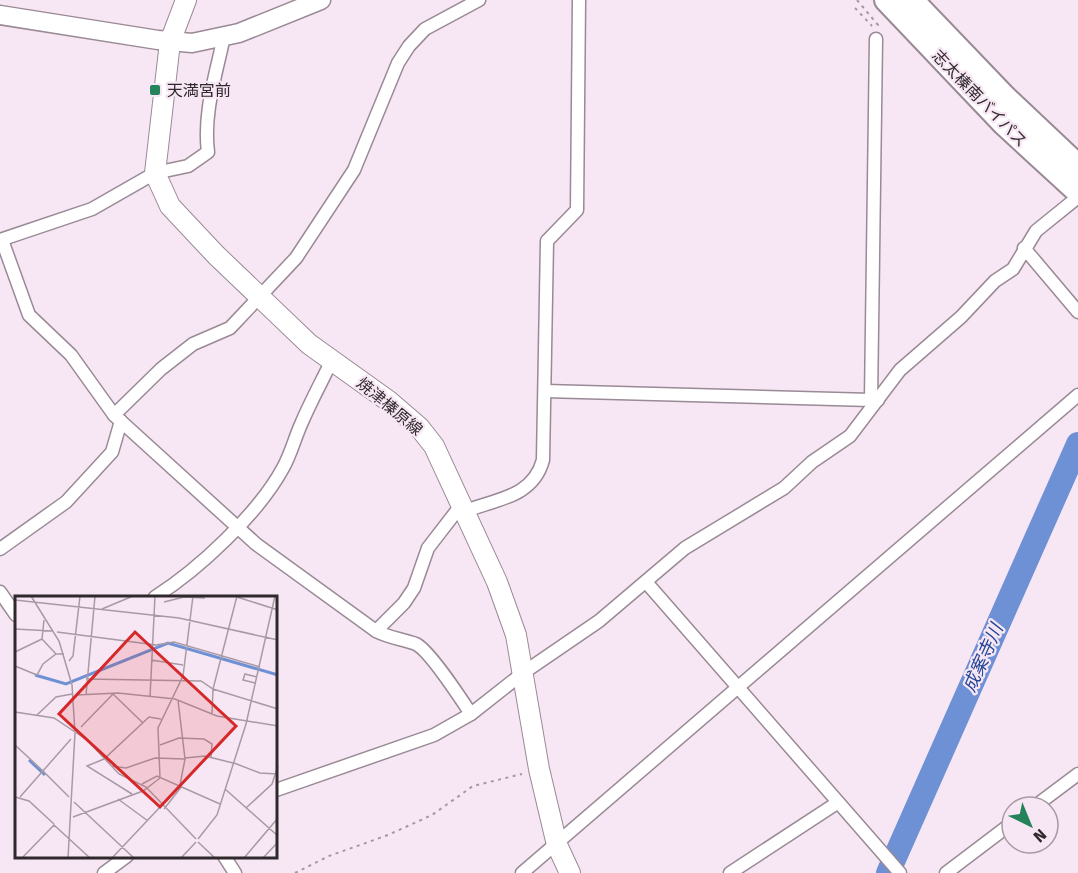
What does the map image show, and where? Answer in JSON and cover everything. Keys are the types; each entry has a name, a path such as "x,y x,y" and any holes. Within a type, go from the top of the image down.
{"highway":[{"name":"志太榛南バイパス","path":"886,0 1004,124 1078,192"},
{"name":"志太榛南バイパス","path":"912,0 1005,97 1078,166"}],"main road":[{"path":"155,173 170,42 186,0"},
{"name":"焼津榛原線","path":"155,173 170,206 260,298 309,344 390,402 419,427 444,462 497,582 516,635 539,769 557,845 570,873"}],"street":[{"path":"0,15 170,42 192,43 239,33 321,0"},
{"path":"0,549 66,502 112,452 118,418 185,350 193,344 230,328 296,258 354,170 398,63 409,46 426,29 479,0"},
{"path":"376,631 404,603 414,588 428,548 463,507 513,494 531,484 539,473 543,460 547,241 577,210 579,0"},
{"path":"224,36 207,121 207,152 188,166 155,173 92,209 1,240 29,315 71,355 118,418 237,527 376,631 388,638 417,645 440,670 471,714"},
{"path":"875,400 876,39"},
{"path":"278,789 434,735 471,714 599,621 685,548 784,488 812,462 850,436 875,400 900,370 961,317 995,281 1013,269 1036,231 1078,197"},
{"path":"1024,248 1078,312"},
{"path":"157,596 170,588 260,504 284,468 302,421 333,360"},
{"path":"545,391 875,400"},
{"path":"522,873 1078,395"},
{"path":"646,582 900,873"},
{"path":"0,592 15,614"},
{"path":"1050,795 1078,774"},
{"path":"730,873 837,803"},
{"path":"946,873 1000,832"},
{"path":"104,873 124,858"},
{"path":"225,858 235,873"}],"path":[{"path":"855,8 875,29 878,25 856,0"},
{"path":"295,873 329,856 388,836 432,815 473,786 539,769"}],"waterway":[{"name":"成案寺川","path":"888,873 1078,444"}],"place":[{"name":"天満宮前","path":"155,90"}]}
